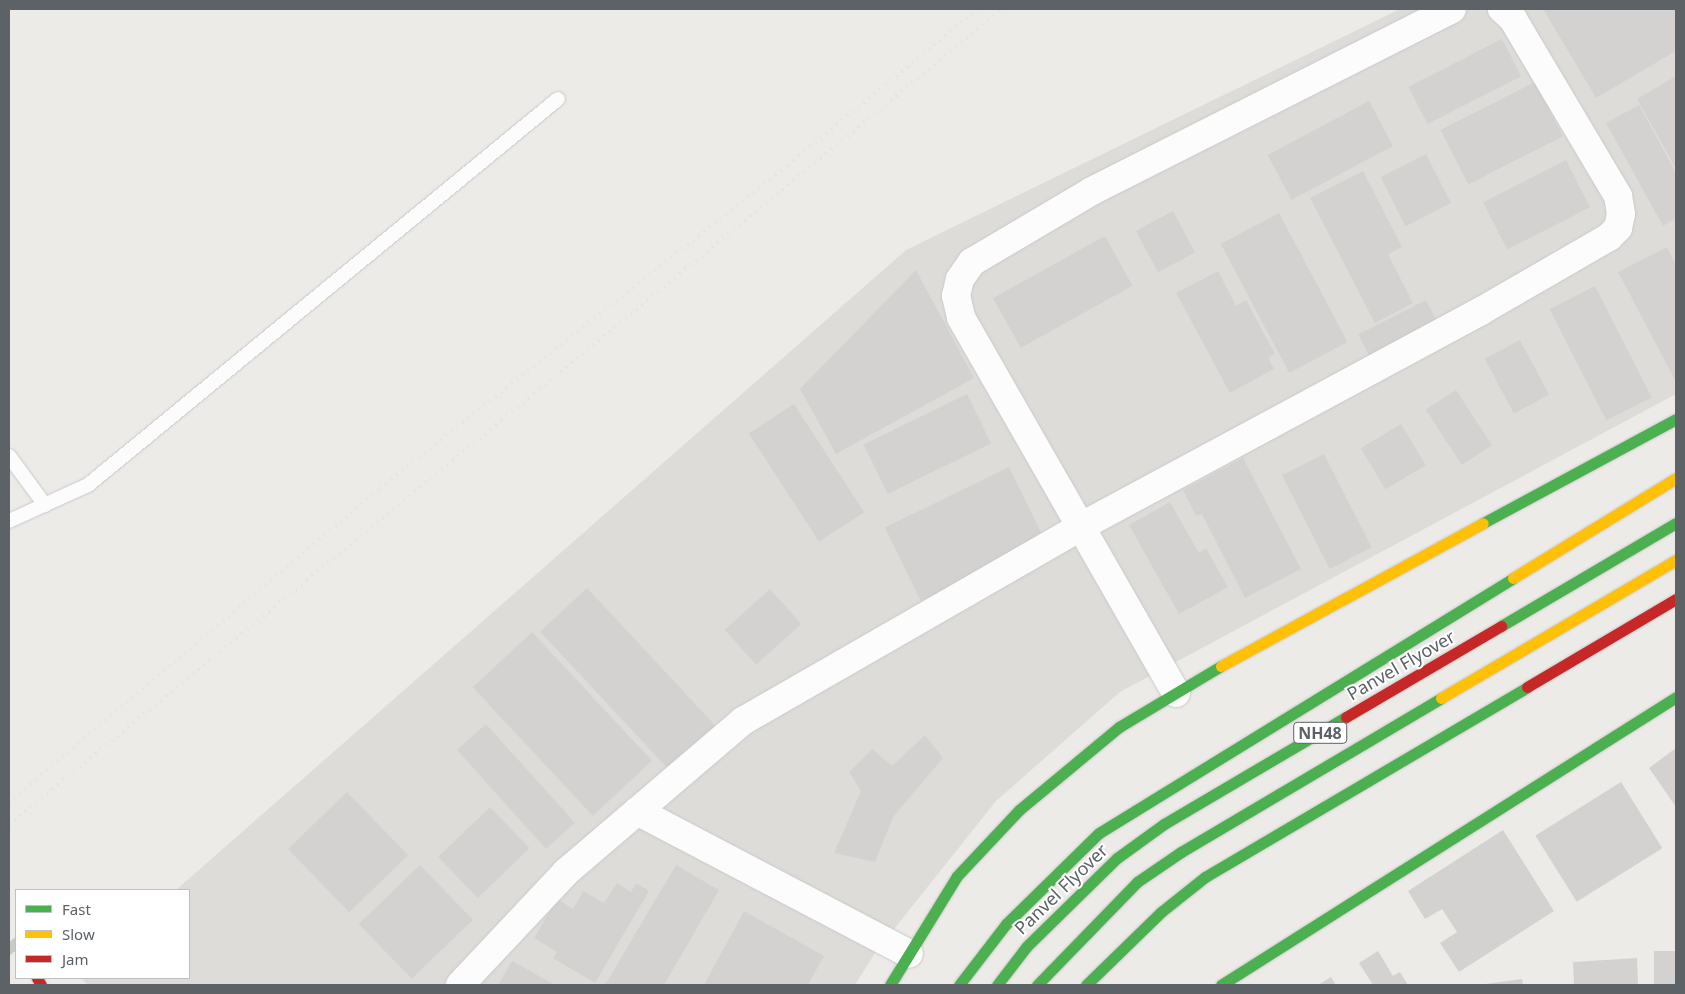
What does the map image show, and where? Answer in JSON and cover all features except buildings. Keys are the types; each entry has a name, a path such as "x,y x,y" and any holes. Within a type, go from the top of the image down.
{"main road":[{"path":"890,985 957,876 1019,810 1119,727 1176,693 1676,419"},
{"path":"959,985 1006,924 1099,833 1676,478"},
{"name":"Panvel Flyover","path":"997,985 1027,946 1074,899 1117,858 1164,824 1676,523"},
{"name":"NH48","path":"1037,985 1051,967 1138,882 1181,852 1676,560"},
{"path":"1086,985 1161,912 1205,877 1676,599"},
{"path":"1221,985 1676,697"}],"street":[{"path":"1176,693 961,317 956,296 960,279 972,262 1092,191 1452,9"},
{"path":"460,985 566,872 743,721 1080,526 1481,311 1609,237 1618,228 1621,214 1618,196 1513,19 1502,9"},
{"path":"637,811 909,954"}],"lane":[{"path":"9,520 88,485 558,99"},
{"path":"9,456 45,505"}],"shaded area":[{"path":"1400,9 1676,9 1676,394 1120,692 996,801 875,953 855,985 88,985 82,979 190,979 190,889 177,889 906,250"}],"tunnel":[{"path":"9,942 15,950"}],"railway":[{"path":"9,802 380,488 788,165 977,9"},
{"path":"9,825 1002,9"}],"traffic: fast":[{"path":"1483,523 1676,419"},
{"path":"1501,626 1676,523"},
{"path":"959,985 1006,924 1099,833 1513,578"},
{"path":"890,985 957,876 1019,810 1119,727 1221,666"},
{"path":"1086,985 1161,912 1205,877 1527,687"},
{"path":"1221,985 1676,697"},
{"path":"1037,985 1137,882 1181,852 1441,698"},
{"path":"997,985 1027,946 1117,858 1164,824 1346,717"}],"traffic: slow":[{"path":"1513,578 1676,478"},
{"path":"1221,666 1483,523"},
{"path":"1441,698 1676,560"}],"traffic: jam":[{"path":"1527,687 1676,599"},
{"path":"1346,717 1501,626"},
{"path":"38,979 41,985"}]}
